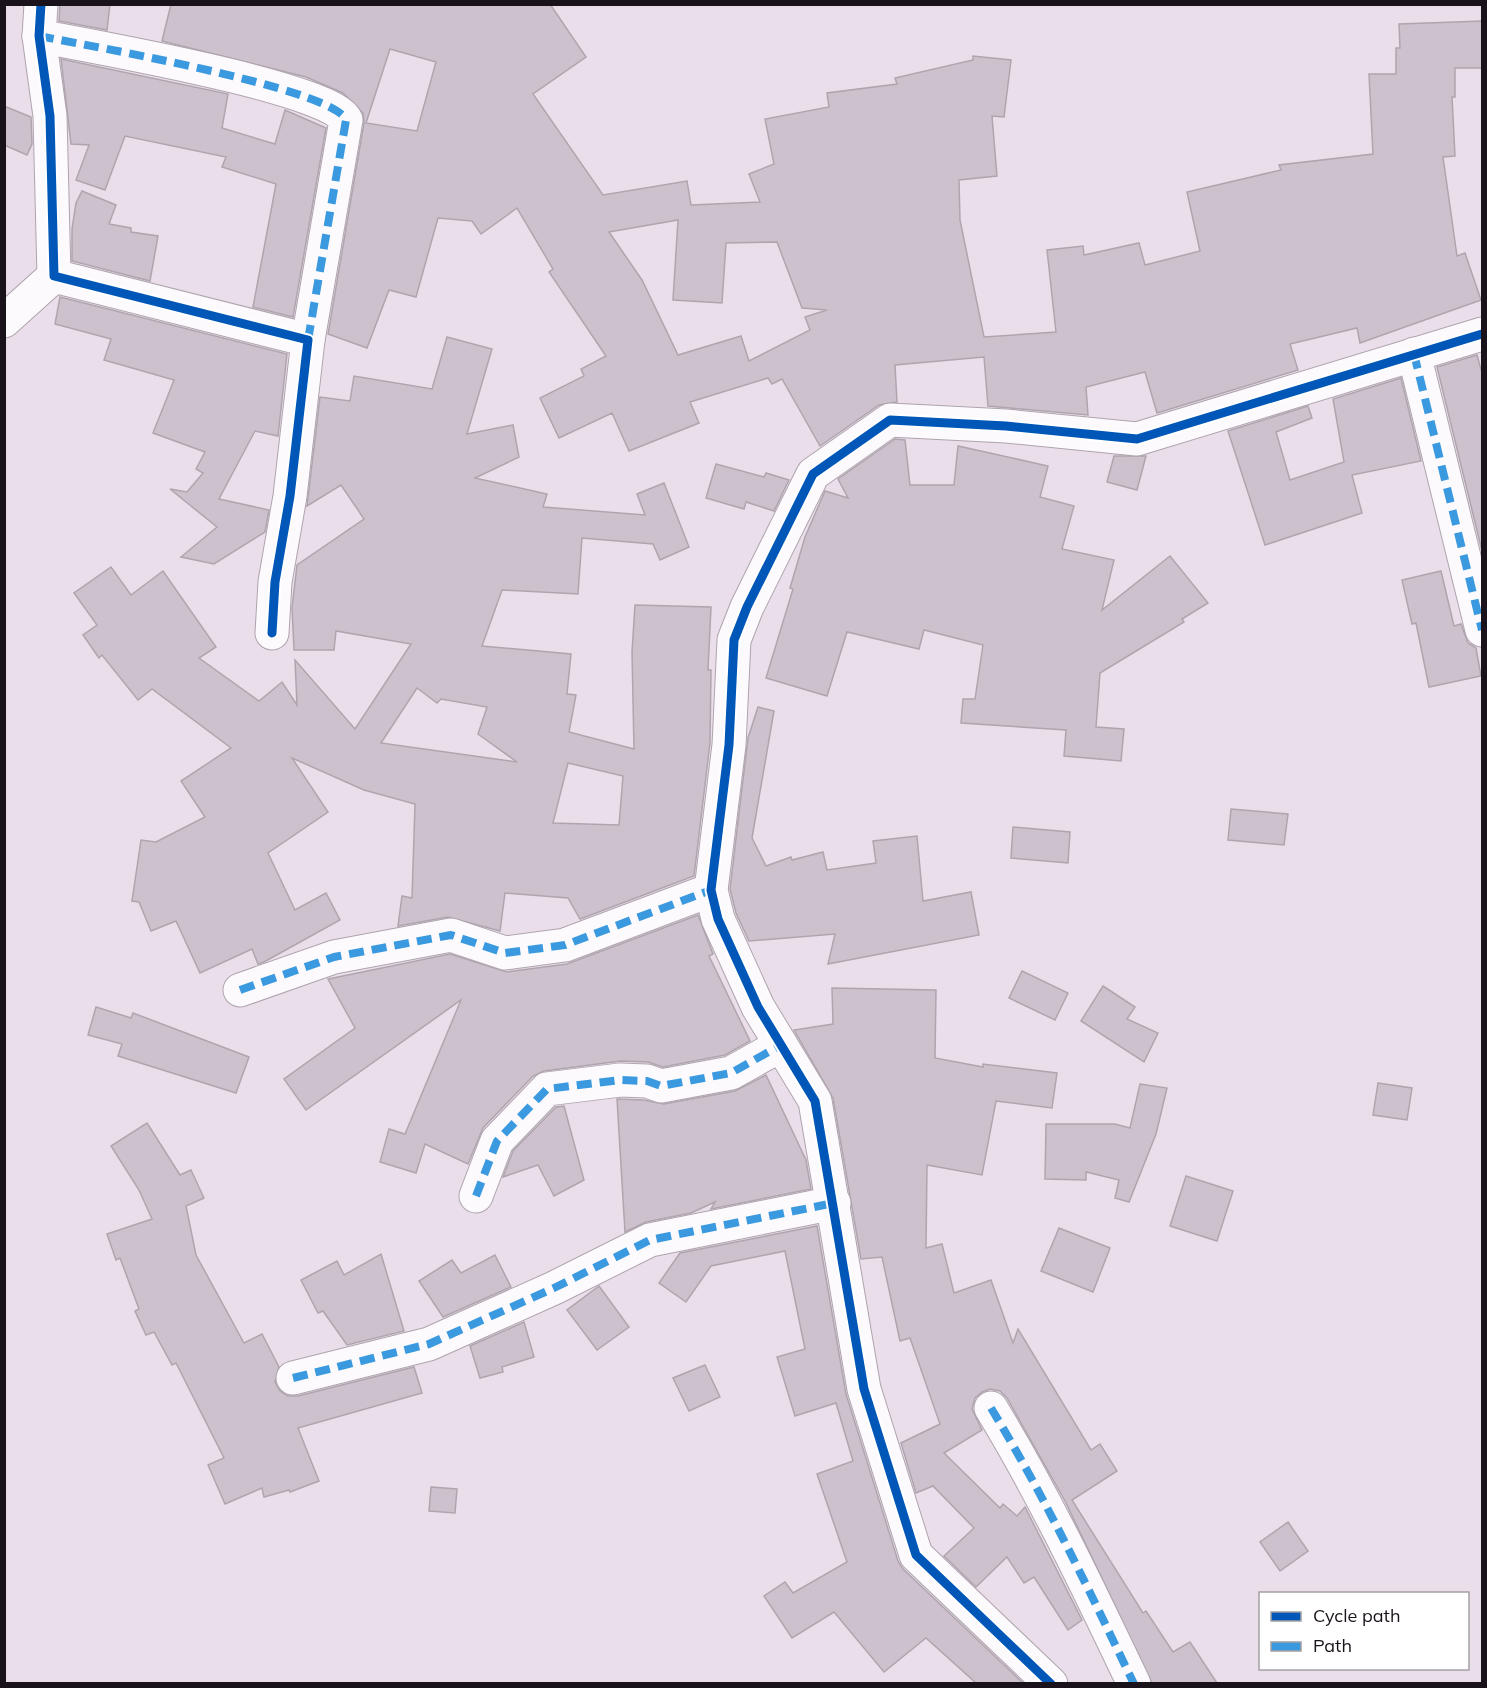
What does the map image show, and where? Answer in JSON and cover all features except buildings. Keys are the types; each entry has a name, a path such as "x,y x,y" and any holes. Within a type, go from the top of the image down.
{"street":[{"path":"4,321 54,276 50,116 40,20 322,102 340,111 346,120 308,340 290,496 275,582 272,633"},
{"path":"54,276 308,340"},
{"path":"1051,1683 916,1555 864,1389 815,1101 758,1007 718,919 711,890 729,745 734,640 813,474 891,420 1006,426 1137,439 1482,334"},
{"path":"1414,354 1482,630"},
{"path":"240,990 334,957 451,934 505,953 565,945 711,890"},
{"path":"476,1196 497,1141 547,1089 620,1080 646,1081 661,1086 711,1077 731,1073 781,1045"},
{"path":"293,1378 429,1344 554,1288 650,1240 834,1203"},
{"path":"991,1408 1018,1453 1079,1570 1134,1683"}],"marked path":[{"path":"39,36 204,69 255,82 299,95 331,108 346,120 308,340"},
{"path":"1414,354 1482,630"},
{"path":"240,990 334,957 451,935 505,953 565,945 711,890"},
{"path":"476,1196 497,1141 547,1089 620,1080 647,1081 661,1086 731,1073 781,1045"},
{"path":"293,1378 429,1344 554,1288 650,1240 834,1203"},
{"path":"991,1408 1048,1510 1134,1684"}],"cycle path":[{"path":"41,4 39,36 50,116 54,276 308,340 290,496 275,582 272,633"},
{"path":"1051,1684 916,1555 864,1389 815,1101 758,1007 718,919 711,890 729,745 734,640 747,607 813,474 890,420 1006,426 1137,439 1482,334"}]}
